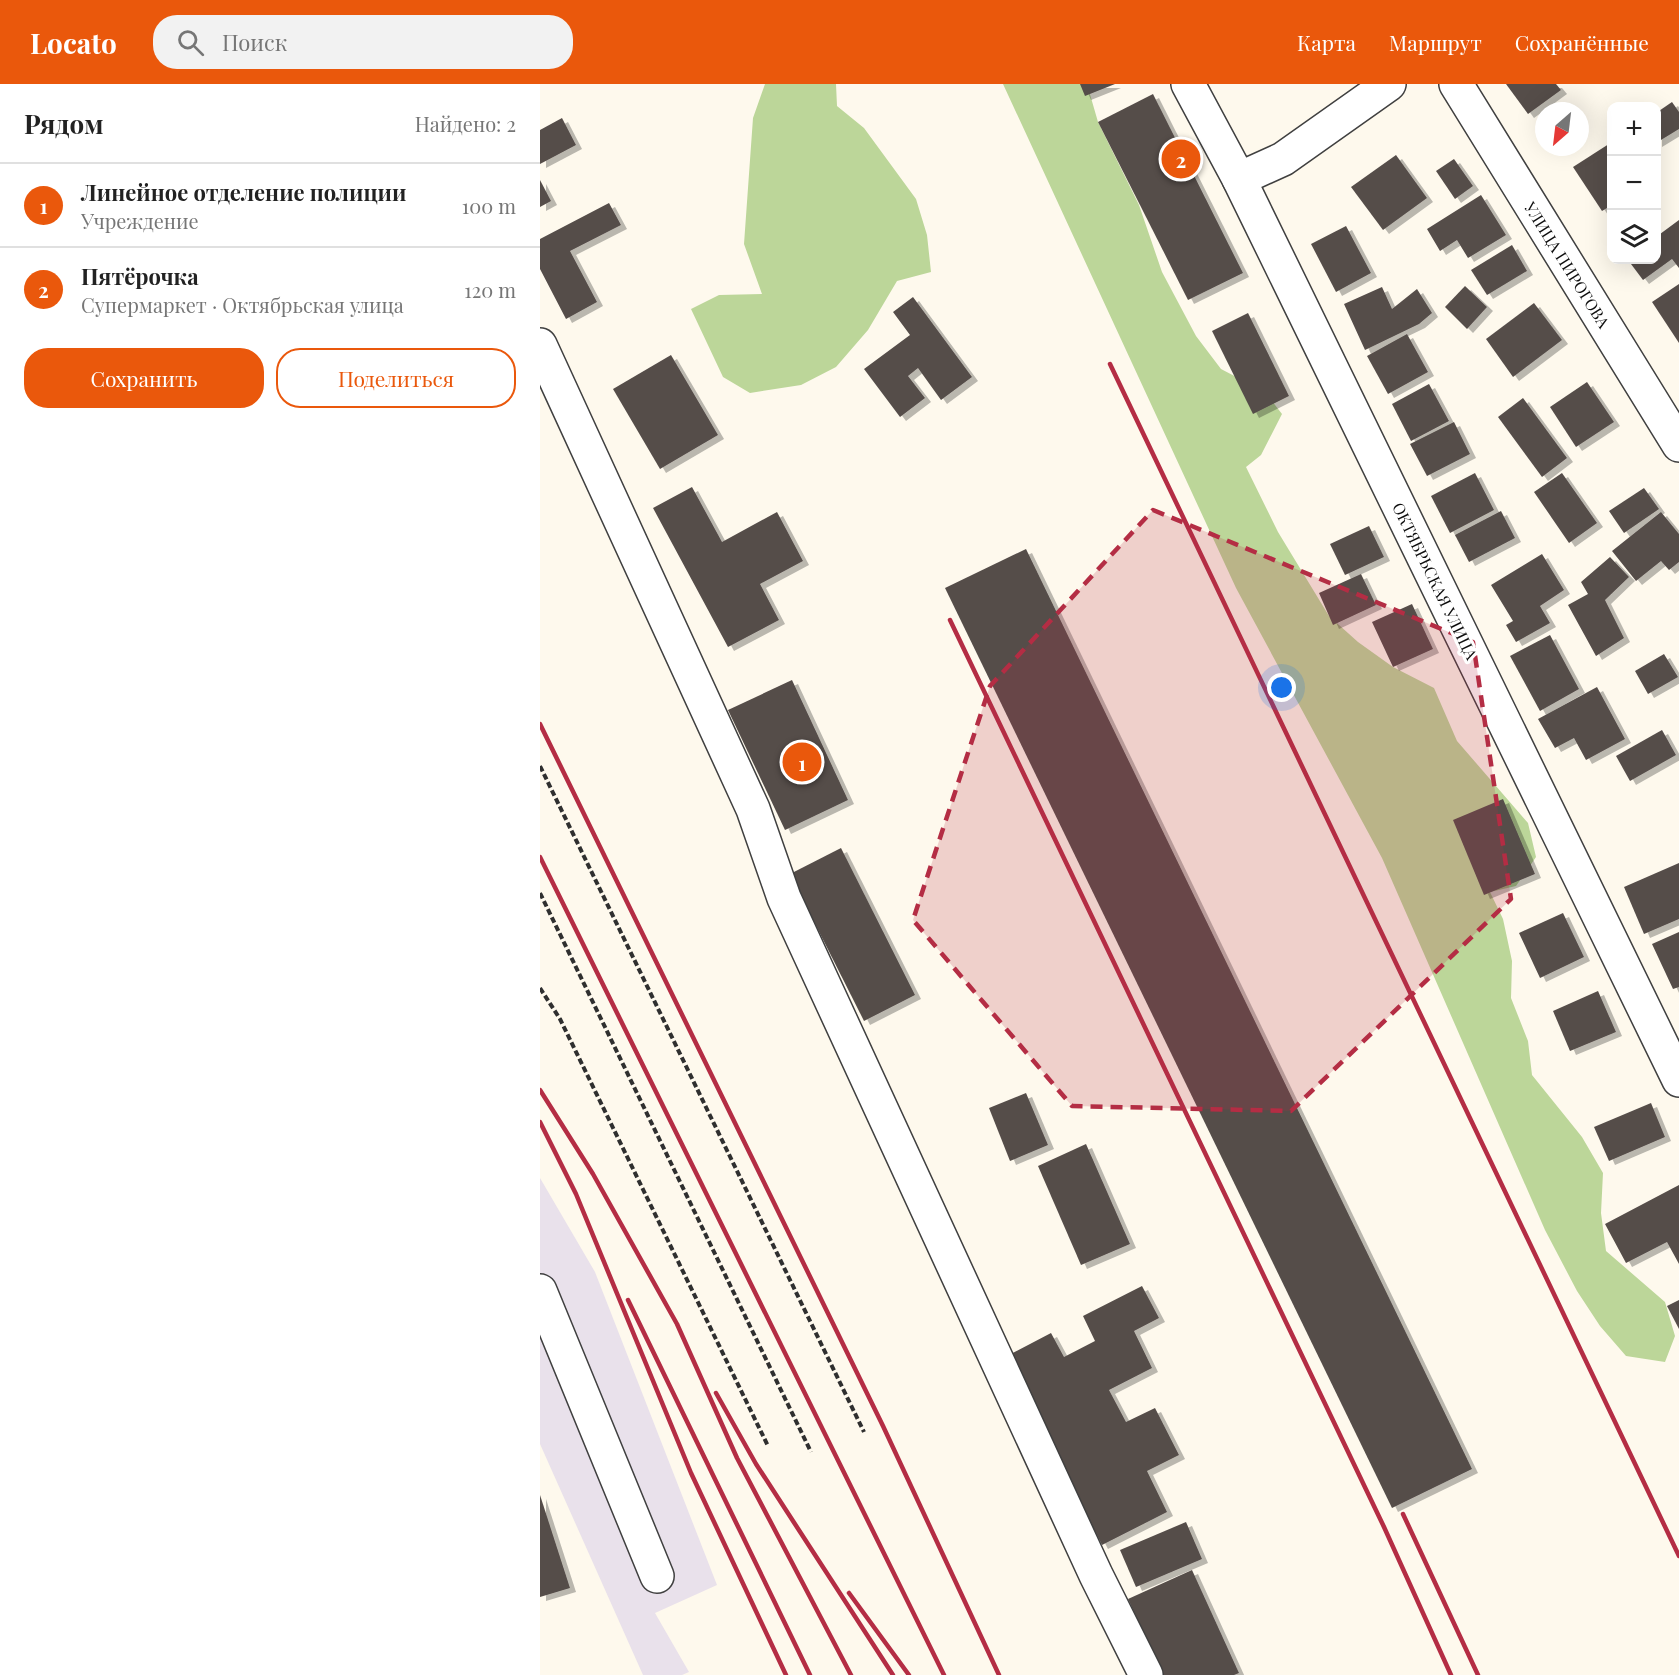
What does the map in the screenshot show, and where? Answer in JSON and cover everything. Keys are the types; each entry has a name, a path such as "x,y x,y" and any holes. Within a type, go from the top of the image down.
{"street":[{"name":"ОКТЯБРЬСКАЯ УЛИЦА","path":"1188,84 1239,179 1679,1080"},
{"path":"1239,179 1283,159 1389,84"},
{"name":"УЛИЦА ПИРОГОВА","path":"1456,84 1679,445"},
{"path":"540,345 753,809 784,898 1096,1575 1146,1675"},
{"path":"540,1291 657,1576"}],"path":[{"path":"540,766 864,1432"},
{"path":"540,893 811,1452"},
{"path":"540,988 560,1019 768,1446"}],"highlighted area":[{"path":"1153,510 1473,642 1511,899 1291,1111 1072,1106 913,920 990,686"}],"shaded area":[{"path":"540,1178 595,1272 717,1585 655,1613 689,1672 682,1675 643,1675 540,1444"}],"green space":[{"path":"765,84 836,84 837,106 864,128 916,199 927,235 931,272 897,281 868,330 836,367 801,385 750,393 723,377 691,309 719,295 762,294 744,244 753,118"},
{"path":"1003,84 1087,84 1098,122 1139,205 1162,272 1196,336 1221,369 1265,392 1282,414 1261,455 1246,467 1278,532 1329,616 1358,642 1393,667 1434,688 1457,741 1528,823 1536,857 1516,886 1490,892 1503,919 1512,961 1511,998 1528,1041 1532,1075 1582,1137 1603,1173 1601,1213 1606,1251 1665,1302 1675,1336 1665,1362 1626,1356 1600,1326 1577,1291 1545,1230 1382,858 1236,588"}],"building":[{"path":"1080,84 1115,84 1085,96"},
{"path":"1506,84 1556,84 1561,90 1544,102 1535,102 1535,109 1528,114"},
{"path":"1153,94 1243,273 1188,300 1098,122"},
{"path":"1672,102 1679,112 1679,129 1661,140 1661,110"},
{"path":"562,118 576,145 540,164 540,130"},
{"path":"1607,145 1607,208 1602,211 1573,167"},
{"path":"1396,155 1427,198 1383,230 1351,187"},
{"path":"1454,159 1473,186 1455,199 1436,171"},
{"path":"540,180 551,201 540,207"},
{"path":"1481,195 1506,235 1468,258 1457,240 1440,251 1427,229"},
{"path":"609,203 621,225 570,251 597,302 566,319 540,269 540,239"},
{"path":"1679,220 1679,268 1672,259 1643,280 1631,264 1661,264 1661,233"},
{"path":"1346,226 1371,273 1336,292 1311,244"},
{"path":"1512,245 1527,271 1487,295 1471,270"},
{"path":"1679,284 1679,343 1652,302"},
{"path":"1465,286 1487,307 1467,329 1445,307"},
{"path":"1382,287 1392,309 1417,289 1432,313 1419,324 1365,350 1344,304"},
{"path":"913,297 972,377 941,400 918,368 908,376 925,398 900,417 864,369 910,335 893,312"},
{"path":"1534,303 1562,340 1513,377 1486,339"},
{"path":"1248,313 1289,396 1253,414 1212,331"},
{"path":"1407,334 1428,372 1388,394 1367,356"},
{"path":"671,355 718,435 660,469 613,389"},
{"path":"1587,382 1614,422 1576,447 1550,407"},
{"path":"1429,384 1449,421 1411,441 1392,404"},
{"path":"1523,398 1567,458 1542,477 1498,417"},
{"path":"1454,422 1470,454 1427,476 1410,444"},
{"path":"1475,473 1494,510 1450,533 1431,496"},
{"path":"1562,473 1597,523 1569,543 1534,492"},
{"path":"692,487 722,542 777,512 803,561 760,584 779,620 728,647 653,508"},
{"path":"1644,488 1659,509 1624,533 1609,511"},
{"path":"1501,511 1515,538 1469,562 1455,535"},
{"path":"1661,512 1679,534 1679,562 1669,570 1661,561 1636,581 1612,551"},
{"path":"1369,526 1384,557 1345,575 1330,544"},
{"path":"1026,549 1472,1469 1392,1508 945,588"},
{"path":"1542,554 1564,590 1540,606 1550,623 1516,642 1506,625 1513,621 1491,585"},
{"path":"1610,557 1629,577 1605,600 1624,638 1596,656 1568,605 1588,594 1581,582"},
{"path":"1361,574 1376,605 1333,625 1319,593"},
{"path":"1412,604 1433,649 1393,667 1372,622"},
{"path":"1550,635 1579,689 1540,711 1510,656"},
{"path":"1664,654 1678,677 1648,694 1635,671"},
{"path":"792,680 848,800 785,830 728,710"},
{"path":"1597,687 1625,739 1586,760 1574,738 1555,748 1538,719"},
{"path":"1662,730 1676,755 1630,781 1616,756"},
{"path":"1503,799 1535,874 1484,895 1453,820"},
{"path":"841,848 915,995 864,1021 790,874"},
{"path":"1679,863 1679,919 1644,934 1624,887"},
{"path":"1563,913 1584,957 1540,978 1519,933"},
{"path":"1679,932 1679,987 1673,989 1652,944"},
{"path":"1598,991 1616,1032 1570,1051 1553,1011"},
{"path":"1026,1093 1048,1145 1010,1161 989,1108"},
{"path":"1651,1103 1665,1137 1609,1161 1594,1127"},
{"path":"1086,1144 1130,1244 1081,1265 1038,1166"},
{"path":"1679,1185 1679,1264 1667,1242 1626,1263 1605,1224"},
{"path":"1142,1286 1159,1318 1134,1331 1152,1368 1109,1390 1126,1422 1155,1408 1179,1455 1147,1471 1167,1512 1102,1545 1005,1357 1051,1333 1064,1357 1095,1341 1083,1316"},
{"path":"1679,1300 1679,1329 1667,1306"},
{"path":"540,1495 570,1588 540,1597"},
{"path":"1186,1522 1202,1559 1136,1587 1120,1550"},
{"path":"1192,1570 1239,1673 1234,1675 1163,1675 1128,1599"}],"railway":[{"path":"1110,364 1679,1556"},
{"path":"950,620 1384,1527 1451,1675"},
{"path":"540,724 883,1426 999,1675"},
{"path":"540,857 944,1675"},
{"path":"540,1090 593,1174 677,1324 737,1458 851,1675"},
{"path":"540,1122 576,1194 691,1473 786,1675"},
{"path":"628,1300 810,1675"},
{"path":"716,1393 756,1464 893,1675"},
{"path":"1403,1514 1478,1675"},
{"path":"849,1593 909,1675"}],"place":[{"name":"Пятёрочка","path":"1181,159"},
{"name":"Линейное отделение полиции","path":"802,762"}]}
